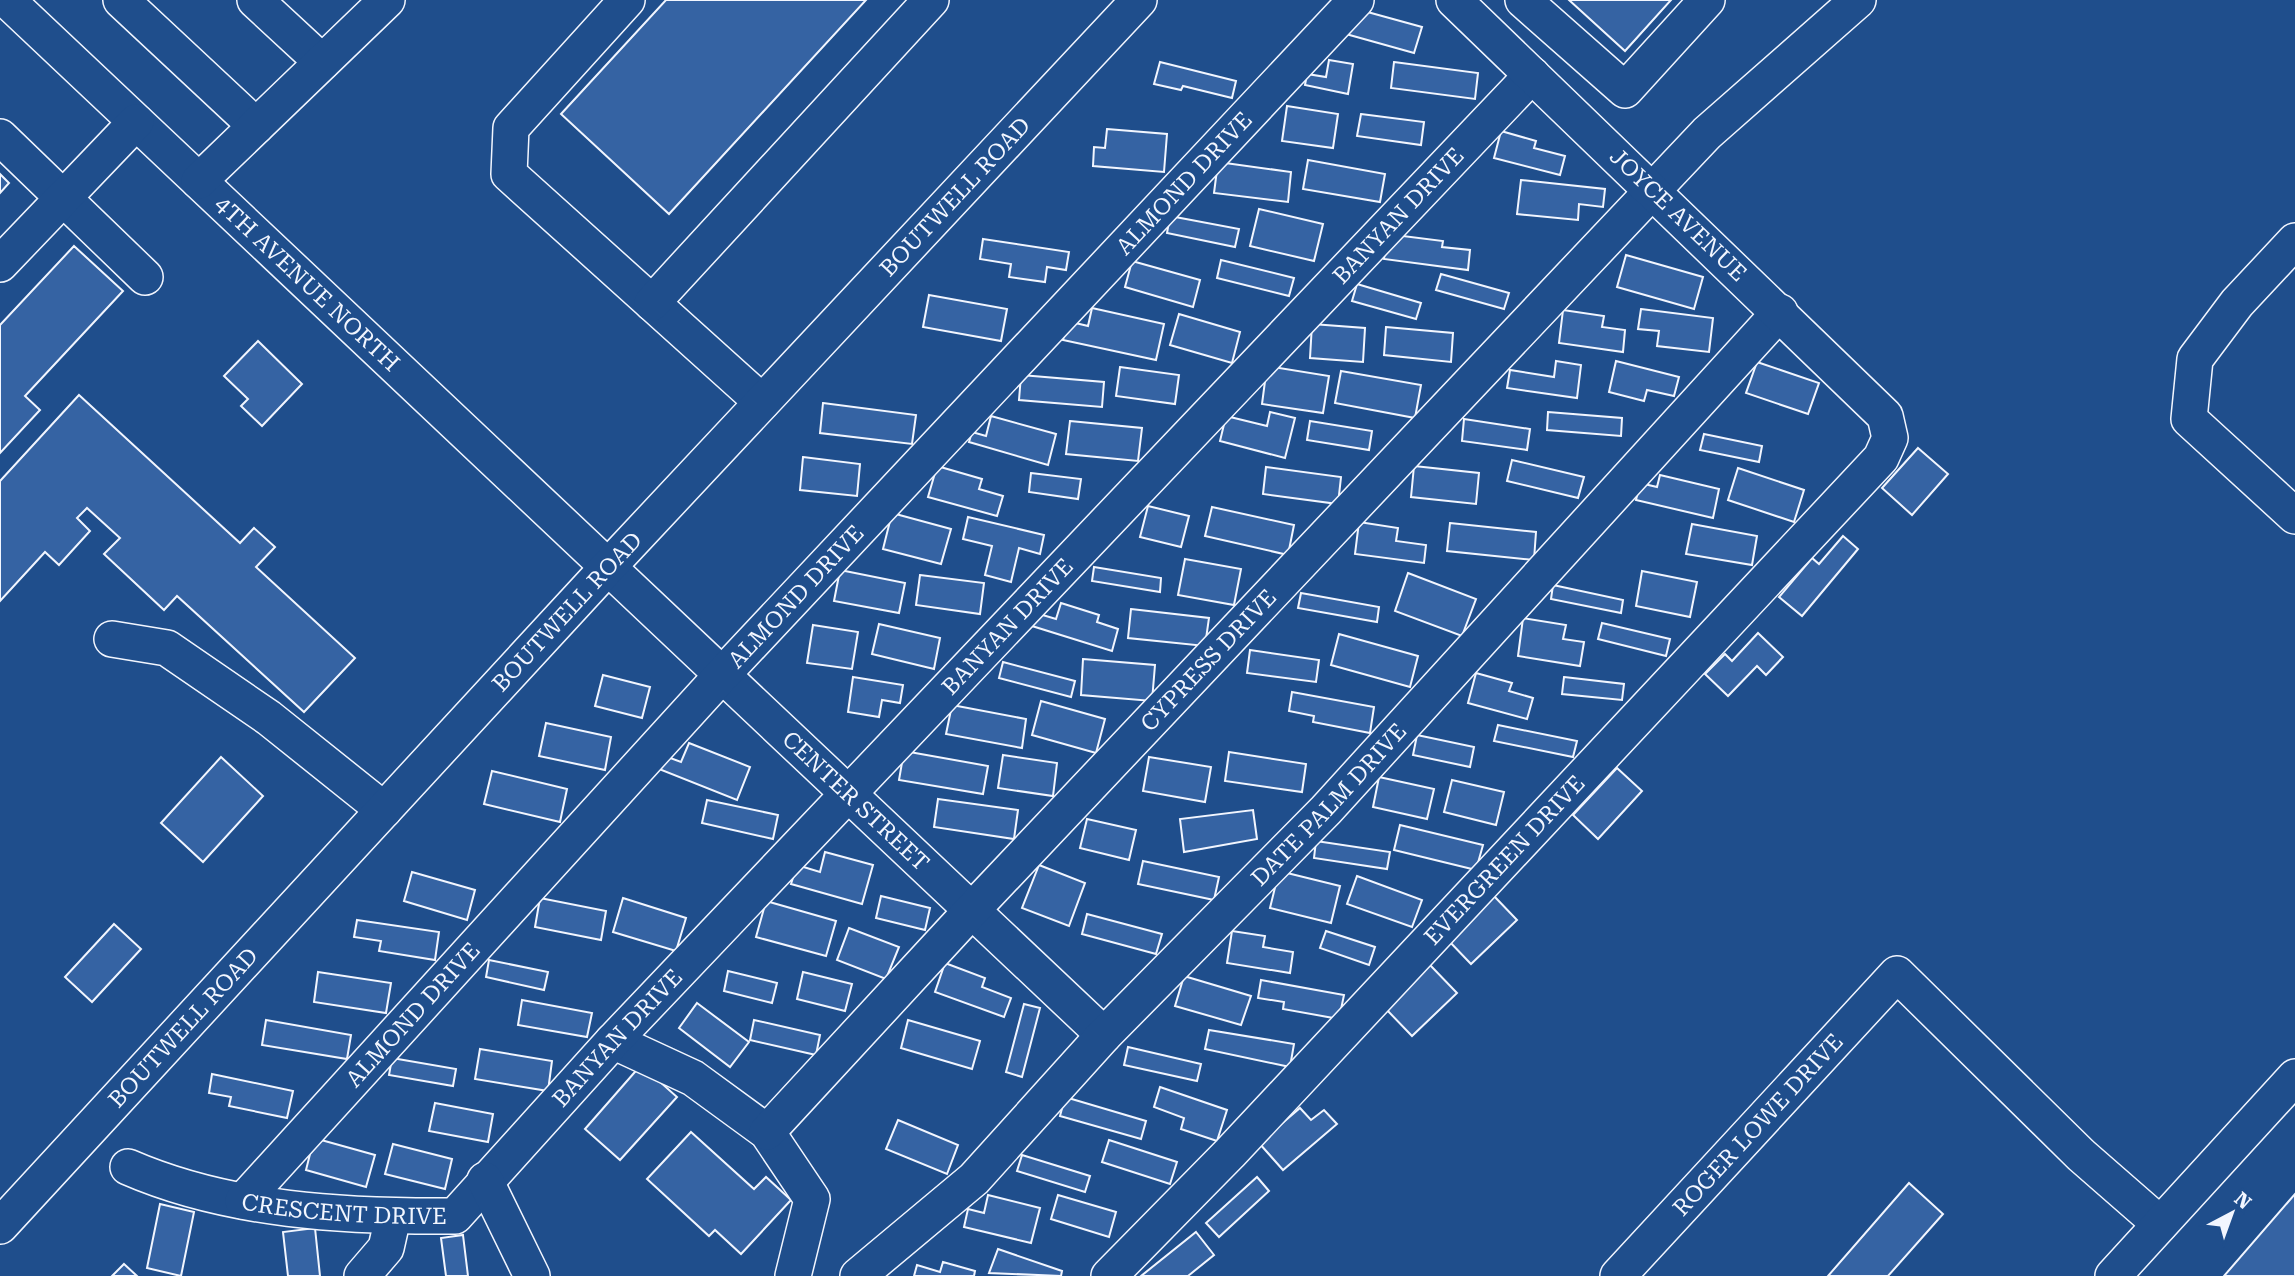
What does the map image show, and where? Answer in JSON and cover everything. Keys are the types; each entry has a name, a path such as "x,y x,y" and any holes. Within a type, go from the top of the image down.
{"street":[{"name":"4TH AVENUE NORTH","path":"7,0 608,567"},
{"path":"121,0 256,126"},
{"path":"255,0 322,62"},
{"path":"199,181 387,0"},
{"path":"627,0 512,128 509,174 762,402"},
{"path":"652,303 931,0"},
{"name":"BOUTWELL ROAD","path":"0,1226 608,567 1139,0"},
{"name":"ALMOND DRIVE","path":"243,1200 722,675 1356,0"},
{"name":"JOYCE AVENUE","path":"1454,0 1885,416 1890,438"},
{"path":"1523,0 1625,90 1707,0"},
{"name":"CYPRESS DRIVE","path":"767,1132 972,910 1707,133 1858,0"},
{"name":"BANYAN DRIVE","path":"485,1181 613,1041 1532,75"},
{"path":"0,264 136,122"},
{"path":"0,137 62,200 145,277"},
{"path":"2295,241 2237,303 2196,359 2189,419 2295,516"},
{"name":"DATE PALM DRIVE","path":"858,1276 974,1179 1104,1035 1326,810 1780,312"},
{"name":"EVERGREEN DRIVE","path":"1109,1276 1230,1153 1881,458 1890,438"},
{"name":"CENTER STREET","path":"608,567 1104,1035"},
{"path":"112,639 167,648 269,718 384,810"},
{"name":"ROGER LOWE DRIVE","path":"1618,1276 1897,974 2081,1155 2160,1224"},
{"path":"613,1041 693,1078 767,1132 812,1199 793,1276"},
{"path":"2113,1276 2295,1077"},
{"name":"CRESCENT DRIVE","path":"128,1167 158,1180 243,1200 300,1209 393,1217 455,1216 485,1181"},
{"path":"485,1181 511,1227 532,1276"},
{"path":"362,1276 386,1248 393,1217"}],"building":[{"path":"666,0 866,0 669,214 561,114"},
{"path":"1569,0 1671,0 1625,51"},
{"path":"1353,8 1422,27 1414,53 1346,34"},
{"path":"1329,60 1353,64 1348,94 1305,85 1307,74 1326,77"},
{"path":"1160,62 1236,81 1232,98 1183,86 1181,90 1154,84"},
{"path":"1394,62 1478,73 1475,99 1391,88"},
{"path":"1287,106 1338,114 1333,148 1282,141"},
{"path":"1361,114 1424,122 1421,145 1357,136"},
{"path":"1107,129 1167,134 1164,172 1093,166 1094,147 1105,148"},
{"path":"1501,131 1536,141 1534,148 1565,156 1560,175 1494,158"},
{"path":"1308,160 1385,174 1380,202 1303,189"},
{"path":"1218,162 1291,172 1288,202 1214,193"},
{"path":"0,174 9,183 0,193"},
{"path":"1521,180 1605,189 1603,207 1579,204 1578,220 1517,214"},
{"path":"1259,209 1323,224 1314,261 1250,246"},
{"path":"1170,216 1239,229 1235,247 1167,233"},
{"path":"1387,234 1443,241 1442,247 1470,250 1468,270 1384,259"},
{"path":"983,239 1069,252 1066,270 1047,267 1045,282 1009,277 1011,264 980,259"},
{"path":"74,246 123,291 25,396 40,410 0,453 0,325"},
{"path":"1626,255 1703,277 1694,309 1617,287"},
{"path":"1221,260 1294,278 1289,296 1217,278"},
{"path":"1132,261 1200,280 1193,307 1125,287"},
{"path":"1441,274 1509,293 1504,309 1436,290"},
{"path":"1357,284 1421,303 1416,319 1352,301"},
{"path":"929,295 1007,309 1001,341 923,327"},
{"path":"1092,308 1164,324 1156,360 1063,340 1067,321 1088,326"},
{"path":"1641,309 1713,318 1709,352 1657,346 1659,331 1638,329"},
{"path":"1563,310 1604,316 1602,327 1625,330 1623,352 1559,343"},
{"path":"1179,314 1240,332 1232,363 1170,345"},
{"path":"1312,324 1365,328 1363,362 1310,358"},
{"path":"1386,327 1453,333 1451,362 1384,355"},
{"path":"258,341 302,384 262,426 241,406 248,399 224,376"},
{"path":"1556,361 1581,365 1577,398 1507,388 1510,370 1554,377"},
{"path":"1616,361 1679,377 1674,396 1647,390 1644,401 1609,392"},
{"path":"1757,362 1819,383 1808,414 1746,393"},
{"path":"1267,366 1329,376 1323,413 1262,404"},
{"path":"1120,367 1179,375 1175,404 1116,396"},
{"path":"1341,371 1421,385 1415,418 1335,403"},
{"path":"1021,375 1104,382 1102,407 1019,400"},
{"path":"79,395 240,543 254,528 275,547 256,567 355,658 304,712 177,596 164,610 104,554 120,538 87,508 77,518 90,531 59,565 45,552 0,601 0,481"},
{"path":"823,403 916,415 912,444 820,433"},
{"path":"1270,412 1295,418 1285,458 1220,441 1226,416 1267,426"},
{"path":"1548,412 1622,418 1621,436 1547,430"},
{"path":"991,416 1056,434 1048,465 969,442 972,432 986,436"},
{"path":"1464,419 1530,429 1527,450 1462,441"},
{"path":"1070,421 1142,428 1138,461 1066,454"},
{"path":"1310,421 1372,431 1369,450 1307,440"},
{"path":"1704,434 1762,446 1759,462 1700,450"},
{"path":"1918,448 1948,474 1912,515 1882,488"},
{"path":"803,457 860,464 857,496 800,490"},
{"path":"1512,460 1584,477 1578,498 1507,481"},
{"path":"937,466 982,479 979,489 1003,496 997,516 928,497"},
{"path":"1414,466 1479,473 1476,504 1411,497"},
{"path":"1266,467 1341,477 1338,504 1263,494"},
{"path":"1738,468 1804,490 1794,522 1728,500"},
{"path":"1031,473 1081,479 1078,499 1029,492"},
{"path":"1660,475 1719,489 1713,518 1636,500 1640,483 1657,487"},
{"path":"1148,506 1189,516 1181,547 1140,537"},
{"path":"1212,507 1294,525 1288,555 1205,536"},
{"path":"892,513 951,529 941,564 883,549"},
{"path":"968,517 1044,535 1040,554 1019,548 1011,582 985,575 992,546 963,539"},
{"path":"1359,522 1398,528 1396,541 1426,545 1424,563 1355,554"},
{"path":"1450,523 1536,532 1534,560 1447,551"},
{"path":"1692,524 1757,536 1752,565 1686,554"},
{"path":"1843,536 1858,549 1802,616 1779,597 1812,558 1819,564"},
{"path":"1185,559 1241,569 1234,605 1178,595"},
{"path":"1094,567 1161,578 1160,592 1092,581"},
{"path":"840,570 905,583 899,613 834,601"},
{"path":"1642,571 1697,582 1690,617 1636,606"},
{"path":"1408,573 1476,599 1462,636 1395,611"},
{"path":"920,575 984,583 980,614 916,605"},
{"path":"1553,585 1623,600 1621,613 1551,599"},
{"path":"1301,593 1379,607 1377,622 1298,608"},
{"path":"1061,603 1099,615 1097,622 1118,629 1112,651 1032,626 1036,613 1056,619"},
{"path":"1131,609 1209,618 1205,646 1128,638"},
{"path":"1523,618 1566,625 1563,639 1584,642 1580,666 1518,656"},
{"path":"1602,623 1670,639 1666,656 1598,639"},
{"path":"879,624 940,638 934,669 872,654"},
{"path":"813,625 858,632 852,669 807,663"},
{"path":"1758,633 1783,657 1766,675 1757,666 1728,696 1705,674 1725,654 1732,661"},
{"path":"1339,634 1418,656 1410,687 1331,665"},
{"path":"1250,650 1319,660 1316,682 1247,673"},
{"path":"1083,659 1155,665 1152,701 1081,695"},
{"path":"1003,662 1075,681 1071,697 999,678"},
{"path":"1476,673 1512,683 1509,691 1533,698 1527,719 1468,703"},
{"path":"603,675 650,687 642,718 595,706"},
{"path":"853,677 903,685 900,703 882,700 879,717 848,712"},
{"path":"1564,677 1624,684 1622,700 1562,694"},
{"path":"1292,692 1374,707 1370,733 1313,722 1314,716 1289,711"},
{"path":"1041,701 1105,719 1096,753 1032,735"},
{"path":"952,705 1026,719 1022,748 946,734"},
{"path":"546,723 611,737 605,770 539,756"},
{"path":"1498,725 1577,741 1573,757 1494,741"},
{"path":"1417,735 1474,747 1470,767 1413,755"},
{"path":"689,743 750,767 737,800 659,769 665,756 681,762"},
{"path":"904,751 988,766 983,794 899,780"},
{"path":"1229,752 1306,764 1302,792 1225,781"},
{"path":"1003,755 1057,763 1053,796 998,788"},
{"path":"221,757 263,796 203,862 161,823"},
{"path":"1149,757 1211,767 1205,802 1143,791"},
{"path":"1617,768 1642,791 1598,839 1573,815"},
{"path":"492,771 567,789 560,822 484,804"},
{"path":"1379,777 1434,789 1427,819 1373,807"},
{"path":"1452,780 1504,792 1496,825 1444,812"},
{"path":"938,799 1018,810 1014,839 934,827"},
{"path":"707,800 778,815 773,839 702,823"},
{"path":"1253,810 1257,839 1184,852 1180,819"},
{"path":"1087,819 1136,830 1129,860 1080,848"},
{"path":"1400,825 1483,845 1476,870 1394,850"},
{"path":"1316,841 1390,852 1387,869 1314,858"},
{"path":"825,852 873,865 862,904 791,884 797,865 820,872"},
{"path":"1143,861 1219,877 1214,900 1138,884"},
{"path":"1039,865 1085,883 1069,926 1022,908"},
{"path":"1279,871 1340,886 1331,923 1270,908"},
{"path":"412,872 475,890 467,920 404,901"},
{"path":"1357,876 1422,900 1412,927 1347,904"},
{"path":"1493,895 1517,920 1471,964 1447,939"},
{"path":"881,896 930,908 925,930 876,918"},
{"path":"540,898 606,911 601,940 535,927"},
{"path":"623,898 686,918 676,951 613,932"},
{"path":"766,901 836,921 826,956 756,937"},
{"path":"1087,914 1162,934 1156,954 1082,934"},
{"path":"357,920 439,932 435,960 379,951 381,941 354,937"},
{"path":"114,924 141,949 92,1002 65,977"},
{"path":"849,928 899,947 886,979 837,960"},
{"path":"1232,931 1265,936 1263,947 1293,952 1290,973 1227,963"},
{"path":"1326,931 1375,947 1369,965 1320,948"},
{"path":"489,960 548,972 544,990 486,977"},
{"path":"945,963 985,978 982,987 1011,998 1004,1017 935,992"},
{"path":"1430,965 1457,993 1412,1036 1385,1008"},
{"path":"728,971 777,983 772,1003 724,991"},
{"path":"318,972 391,983 386,1013 314,1002"},
{"path":"803,972 852,984 845,1011 797,999"},
{"path":"1184,976 1251,996 1241,1025 1175,1006"},
{"path":"1261,980 1344,995 1339,1019 1283,1009 1284,1002 1258,998"},
{"path":"522,1000 592,1013 587,1037 518,1025"},
{"path":"697,1003 749,1042 730,1067 679,1028"},
{"path":"1024,1004 1040,1008 1022,1077 1006,1072"},
{"path":"266,1020 351,1035 347,1059 262,1045"},
{"path":"754,1020 820,1035 816,1055 750,1040"},
{"path":"908,1020 980,1041 972,1069 901,1048"},
{"path":"1209,1030 1294,1044 1290,1067 1205,1049"},
{"path":"1128,1047 1201,1064 1197,1081 1124,1065"},
{"path":"480,1049 552,1061 548,1091 475,1079"},
{"path":"392,1058 456,1069 453,1086 389,1075"},
{"path":"641,1065 677,1097 620,1160 585,1129"},
{"path":"212,1074 293,1091 287,1118 229,1106 231,1097 209,1093"},
{"path":"1160,1087 1227,1110 1217,1141 1181,1129 1184,1118 1154,1107"},
{"path":"1065,1097 1146,1121 1141,1139 1060,1116"},
{"path":"435,1103 493,1114 488,1142 429,1131"},
{"path":"1300,1108 1311,1120 1324,1110 1337,1124 1283,1170 1259,1143"},
{"path":"898,1120 958,1145 947,1174 886,1149"},
{"path":"691,1132 754,1189 766,1177 791,1200 741,1254 715,1230 709,1236 647,1179"},
{"path":"314,1138 375,1155 366,1187 306,1170"},
{"path":"1109,1140 1177,1162 1170,1184 1102,1162"},
{"path":"393,1144 452,1159 445,1189 385,1174"},
{"path":"1022,1155 1090,1176 1085,1192 1017,1171"},
{"path":"1257,1177 1269,1191 1219,1237 1206,1223"},
{"path":"1909,1183 1943,1214 1888,1276 1828,1276"},
{"path":"2295,1194 2295,1276 2224,1276"},
{"path":"988,1195 1040,1208 1031,1243 964,1227 968,1209 984,1213"},
{"path":"1058,1195 1116,1212 1109,1237 1051,1219"},
{"path":"160,1204 194,1212 181,1276 147,1268"},
{"path":"315,1228 320,1276 288,1276 283,1232"},
{"path":"1196,1232 1214,1255 1188,1276 1141,1276"},
{"path":"463,1235 468,1276 446,1276 441,1238"},
{"path":"998,1249 1062,1271 1061,1276 989,1273"},
{"path":"943,1262 975,1271 974,1276 914,1276 917,1265 940,1272"},
{"path":"124,1264 137,1276 112,1276"}]}
